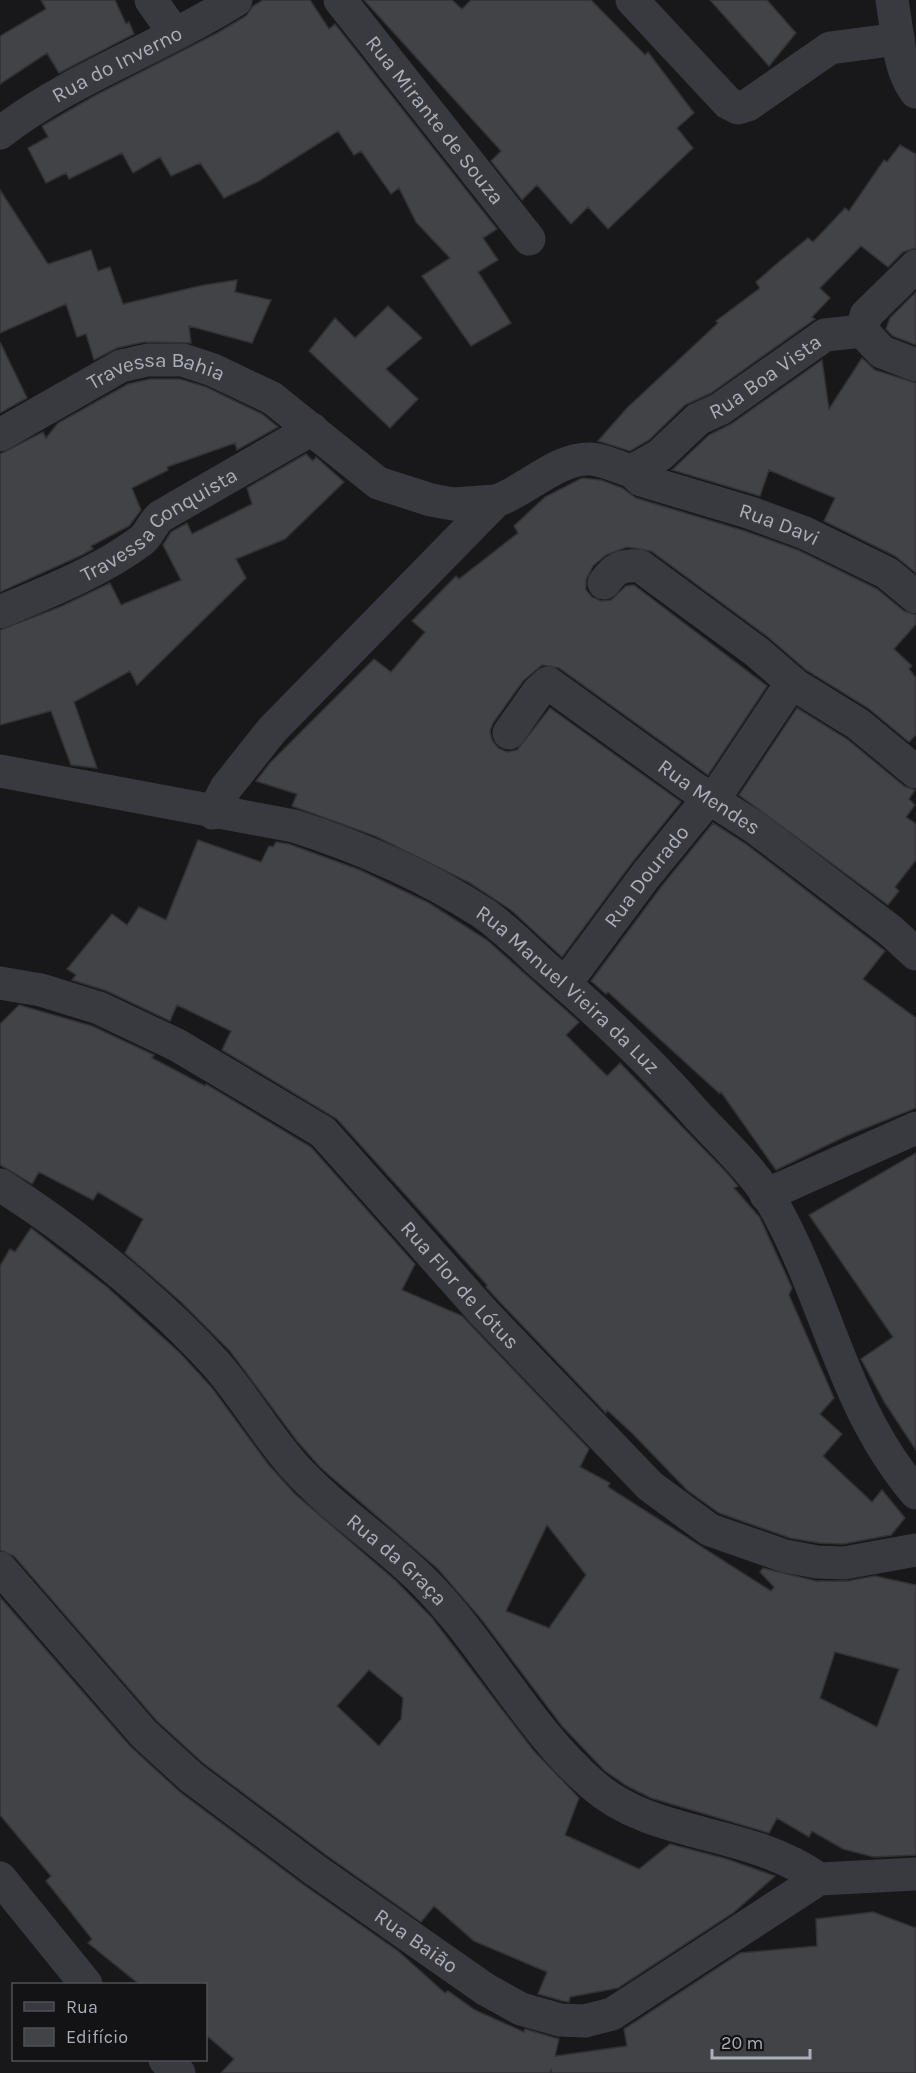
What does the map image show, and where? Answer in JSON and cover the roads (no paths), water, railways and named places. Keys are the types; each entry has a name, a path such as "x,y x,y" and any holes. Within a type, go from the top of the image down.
{"street":[{"path":"151,0 174,33"},
{"name":"Rua do Inverno","path":"0,133 71,88 174,33 206,19 236,0"},
{"name":"Rua Mirante de Souza","path":"340,0 529,239"},
{"path":"632,0 728,103 738,108 748,105 830,48 898,39"},
{"path":"892,0 900,53 911,86 916,92"},
{"path":"916,266 866,315 862,331 882,352 916,365"},
{"name":"Rua Boa Vista","path":"632,471 660,455 698,419 720,409 825,335 862,331"},
{"name":"Travessa Bahia","path":"0,435 36,417 121,366 168,358 213,370 252,388 272,398 312,429"},
{"path":"312,429 364,473 396,490 453,504 496,501"},
{"name":"Travessa Conquista","path":"0,612 53,591 116,556 144,539 154,522 161,516 312,429"},
{"name":"Rua Davi","path":"496,501 511,496 559,468 578,461 598,461 632,471 641,480 751,513 805,533 887,573 916,597"},
{"path":"213,813 226,788 272,730 496,501"},
{"path":"604,583 614,569 624,566 640,566 757,652 792,682 850,718 916,771"},
{"name":"Rua Dourado","path":"565,984 646,875 722,787 792,682"},
{"name":"Rua Mendes","path":"509,733 538,692 548,683 827,881 916,954"},
{"name":"Rua Manuel Vieira da Luz","path":"0,771 213,813 294,826 333,838 388,861 484,914 565,984 666,1079 776,1208 809,1281 841,1366 868,1425 916,1493"},
{"name":"Rua Flor de Lótus","path":"0,983 41,990 99,1008 177,1045 323,1132 483,1312 650,1486 710,1530 785,1556 817,1562 844,1563 916,1550"},
{"path":"766,1195 916,1128"},
{"name":"Rua da Graça","path":"0,1185 77,1240 175,1324 214,1362 250,1405 294,1466 335,1506 424,1582 493,1664 560,1752 603,1794 628,1809 654,1820 772,1852 799,1864 819,1879"},
{"name":"Rua Baião","path":"0,1568 110,1697 144,1734 191,1776 315,1870 485,1989 521,2009 560,2020 585,2021 612,2014 819,1879"},
{"path":"819,1879 916,1874"},
{"path":"0,1878 69,1967 85,1983"},
{"path":"166,2061 179,2073"}]}
